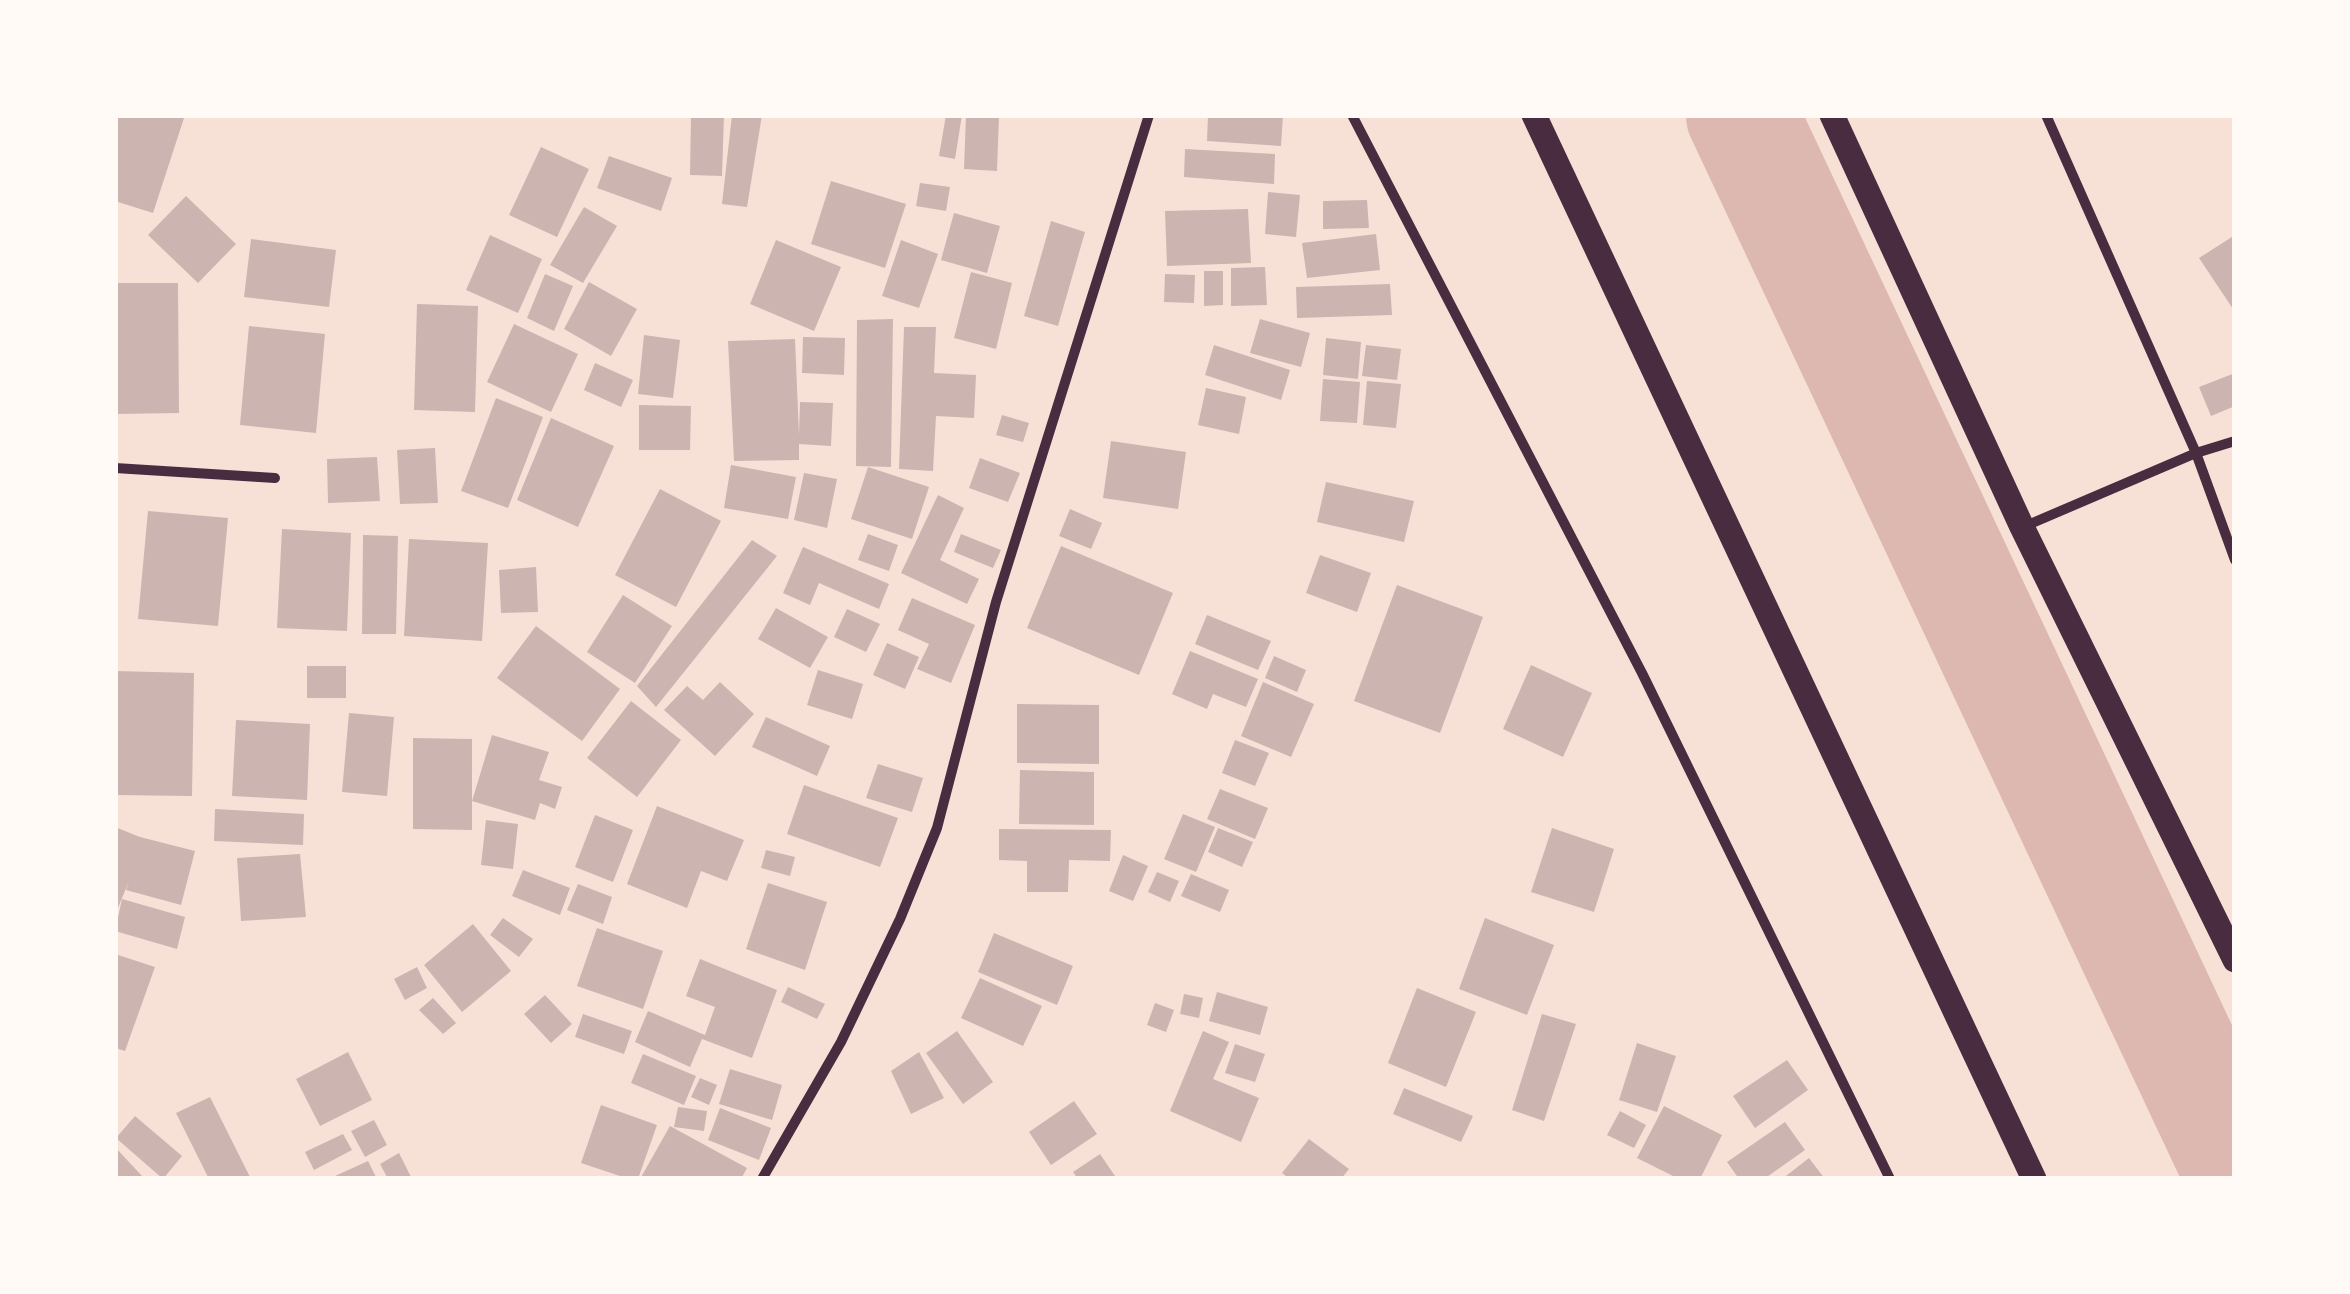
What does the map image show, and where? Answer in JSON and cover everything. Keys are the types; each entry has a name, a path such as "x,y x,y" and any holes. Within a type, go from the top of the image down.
{"main road":[{"path":"1534,115 2034,1179"},
{"path":"1832,115 2022,527 2235,960"}],"street":[{"path":"762,1179 841,1042 900,919 937,828 996,602 1150,115"},
{"path":"1352,115 1642,673 1890,1179"},
{"path":"2046,115 2196,453 2235,560"},
{"path":"2022,527 2196,453 2235,441"},
{"path":"115,468 274,478"}],"building":[{"path":"115,115 185,115 153,213 115,201"},
{"path":"691,115 724,115 722,176 690,175"},
{"path":"732,115 762,115 747,207 722,204"},
{"path":"946,115 962,115 955,159 939,156"},
{"path":"966,115 999,115 997,171 964,169"},
{"path":"1208,115 1283,115 1281,146 1207,141"},
{"path":"541,147 589,169 557,237 509,215"},
{"path":"1185,149 1275,154 1274,184 1184,177"},
{"path":"609,156 672,178 661,211 597,188"},
{"path":"831,181 906,204 885,268 811,244"},
{"path":"920,183 950,187 946,211 916,206"},
{"path":"1268,192 1300,195 1296,237 1265,234"},
{"path":"186,196 236,244 198,283 148,235"},
{"path":"1367,200 1369,228 1323,229 1323,201"},
{"path":"584,207 617,226 583,283 550,265"},
{"path":"1248,209 1251,263 1167,266 1165,211"},
{"path":"954,213 1000,226 987,273 941,260"},
{"path":"1051,221 1085,232 1058,326 1024,316"},
{"path":"1376,234 1380,270 1307,278 1302,243"},
{"path":"490,235 542,259 518,313 466,290"},
{"path":"2235,235 2235,312 2199,258"},
{"path":"251,239 336,250 329,307 244,297"},
{"path":"776,240 841,267 814,331 750,304"},
{"path":"901,240 938,254 919,308 882,296"},
{"path":"1265,267 1267,305 1231,306 1231,268"},
{"path":"1204,271 1223,271 1223,305 1204,306"},
{"path":"971,272 1012,283 996,349 954,338"},
{"path":"545,274 573,286 554,331 527,318"},
{"path":"1165,274 1195,275 1194,303 1164,302"},
{"path":"589,282 637,309 611,356 564,329"},
{"path":"115,283 178,283 179,413 115,414"},
{"path":"1390,284 1392,315 1297,318 1296,287"},
{"path":"417,304 478,306 475,412 414,410"},
{"path":"893,319 891,467 856,466 857,320"},
{"path":"1260,319 1310,333 1301,367 1250,353"},
{"path":"514,324 578,354 551,412 487,382"},
{"path":"249,326 325,334 316,433 240,425"},
{"path":"904,327 936,327 934,373 976,375 974,418 936,416 933,471 899,469"},
{"path":"644,335 680,340 673,398 638,394"},
{"path":"803,337 845,338 844,375 802,373"},
{"path":"1326,338 1361,342 1358,379 1323,375"},
{"path":"795,339 799,435 800,402 833,403 831,446 799,444 799,460 734,461 728,341"},
{"path":"1214,345 1290,370 1281,400 1205,375"},
{"path":"1366,345 1401,349 1397,380 1362,376"},
{"path":"595,363 633,380 621,407 584,390"},
{"path":"2235,373 2235,406 2211,416 2199,387"},
{"path":"1323,379 1360,382 1357,423 1320,421"},
{"path":"1367,381 1401,384 1396,428 1363,425"},
{"path":"1206,388 1246,397 1239,434 1198,425"},
{"path":"496,398 543,417 508,508 461,491"},
{"path":"639,405 691,406 690,450 639,450"},
{"path":"1002,415 1029,423 1023,442 996,435"},
{"path":"551,418 614,446 578,527 517,500"},
{"path":"1111,441 1186,452 1178,509 1103,498"},
{"path":"435,448 438,503 400,504 397,450"},
{"path":"377,457 380,501 328,503 327,459"},
{"path":"980,458 1020,473 1008,502 969,488"},
{"path":"731,465 796,477 788,519 724,508"},
{"path":"868,467 929,487 912,539 851,519"},
{"path":"804,473 837,479 827,528 794,520"},
{"path":"1326,482 1414,501 1404,542 1317,522"},
{"path":"660,489 721,521 676,607 615,575"},
{"path":"938,495 964,508 940,560 979,579 967,604 901,573"},
{"path":"1070,509 1102,523 1091,549 1059,536"},
{"path":"148,511 228,518 218,626 138,619"},
{"path":"282,529 351,533 347,631 277,628"},
{"path":"868,534 898,545 889,571 858,560"},
{"path":"961,534 1001,550 993,568 954,552"},
{"path":"363,535 398,536 396,634 362,634"},
{"path":"409,539 488,543 482,641 404,636"},
{"path":"752,540 777,556 656,707 637,686"},
{"path":"1061,546 1173,593 1139,675 1027,628"},
{"path":"803,547 889,584 879,609 819,583 810,605 783,593"},
{"path":"1320,555 1371,573 1357,612 1306,593"},
{"path":"536,567 538,612 501,613 499,570"},
{"path":"1397,585 1483,617 1440,733 1354,701"},
{"path":"623,595 672,626 635,683 587,652"},
{"path":"912,598 975,625 951,683 917,669 929,644 898,630"},
{"path":"776,608 828,637 810,668 758,639"},
{"path":"847,609 880,624 866,652 834,637"},
{"path":"1207,615 1271,641 1258,670 1195,644"},
{"path":"536,626 620,689 582,741 497,678"},
{"path":"887,643 919,657 905,689 873,675"},
{"path":"1190,651 1258,679 1246,707 1213,694 1207,709 1172,694"},
{"path":"1274,656 1306,670 1297,692 1265,678"},
{"path":"1531,665 1592,693 1563,757 1503,729"},
{"path":"307,666 346,666 346,698 307,698"},
{"path":"818,670 863,684 852,719 807,705"},
{"path":"115,671 194,673 192,796 115,795"},
{"path":"720,682 754,714 715,756 664,710 687,686 703,700"},
{"path":"1263,682 1314,704 1291,757 1241,736"},
{"path":"631,701 681,740 637,797 587,758"},
{"path":"1017,704 1099,705 1099,764 1017,763"},
{"path":"349,713 394,717 387,796 342,792"},
{"path":"766,717 830,746 817,776 752,747"},
{"path":"236,720 310,724 307,800 232,796"},
{"path":"492,735 549,752 539,780 562,787 555,809 540,803 535,820 472,801"},
{"path":"413,738 472,739 472,830 413,829"},
{"path":"1235,740 1269,753 1255,786 1222,773"},
{"path":"878,764 923,778 912,812 866,798"},
{"path":"1020,770 1094,772 1094,825 1019,824"},
{"path":"804,785 898,818 880,867 787,834"},
{"path":"1220,789 1268,808 1255,839 1207,819"},
{"path":"657,806 744,840 727,881 701,871 687,908 627,884"},
{"path":"215,809 304,814 303,845 214,841"},
{"path":"1183,814 1215,827 1196,872 1164,859"},
{"path":"595,815 633,830 613,882 575,867"},
{"path":"486,820 518,824 513,869 481,865"},
{"path":"115,827 195,851 181,905 126,890 129,881 115,915"},
{"path":"1218,828 1253,842 1242,867 1208,852"},
{"path":"1552,828 1614,849 1594,912 1531,892"},
{"path":"999,829 1111,830 1110,861 1069,860 1068,892 1027,892 1027,861 999,860"},
{"path":"766,850 795,857 790,876 761,868"},
{"path":"300,854 306,917 241,921 237,858"},
{"path":"1123,855 1148,866 1133,901 1109,891"},
{"path":"523,870 570,888 560,915 512,896"},
{"path":"1157,872 1179,881 1170,902 1148,892"},
{"path":"1191,874 1229,890 1220,912 1181,896"},
{"path":"768,883 827,902 805,970 746,949"},
{"path":"578,884 612,897 603,924 567,910"},
{"path":"122,899 185,917 177,949 115,931"},
{"path":"503,918 533,939 519,957 490,935"},
{"path":"1485,918 1554,945 1527,1015 1459,989"},
{"path":"473,924 511,971 462,1012 424,965"},
{"path":"597,928 663,951 643,1009 577,986"},
{"path":"994,933 1073,966 1057,1005 978,972"},
{"path":"115,954 155,967 125,1051 115,1048"},
{"path":"700,959 777,990 752,1058 702,1039 690,1067 635,1042 648,1011 705,1035 715,1007 686,996"},
{"path":"417,967 427,988 405,1000 394,979"},
{"path":"980,978 1042,1006 1023,1046 961,1018"},
{"path":"788,987 825,1004 817,1019 781,1002"},
{"path":"1417,988 1476,1012 1446,1087 1388,1063"},
{"path":"1217,992 1268,1007 1260,1035 1209,1021"},
{"path":"1184,994 1203,998 1199,1018 1180,1014"},
{"path":"545,995 572,1024 551,1043 524,1014"},
{"path":"433,998 456,1023 443,1034 419,1010"},
{"path":"1155,1003 1174,1010 1166,1032 1147,1025"},
{"path":"583,1014 632,1031 624,1054 575,1037"},
{"path":"1542,1014 1576,1024 1544,1121 1512,1110"},
{"path":"957,1031 993,1082 963,1104 926,1053"},
{"path":"1203,1031 1229,1042 1213,1079 1259,1098 1241,1142 1170,1111"},
{"path":"1637,1043 1676,1056 1657,1112 1619,1100"},
{"path":"1235,1044 1265,1054 1255,1082 1225,1073"},
{"path":"348,1052 372,1100 320,1126 296,1079"},
{"path":"919,1052 944,1098 911,1114 891,1071"},
{"path":"643,1054 696,1076 684,1105 631,1083"},
{"path":"1787,1060 1808,1090 1755,1128 1733,1096"},
{"path":"730,1069 782,1085 772,1120 719,1104"},
{"path":"700,1078 717,1085 709,1105 691,1097"},
{"path":"1404,1088 1473,1116 1461,1142 1393,1114"},
{"path":"210,1097 251,1179 209,1179 176,1113"},
{"path":"1074,1101 1097,1134 1051,1165 1029,1132"},
{"path":"601,1105 657,1125 638,1179 581,1163"},
{"path":"1664,1106 1722,1135 1700,1179 1679,1179 1637,1158"},
{"path":"678,1107 707,1111 704,1131 674,1127"},
{"path":"720,1108 771,1128 759,1160 708,1140"},
{"path":"1620,1111 1646,1125 1634,1148 1607,1135"},
{"path":"135,1116 182,1156 163,1179 116,1138"},
{"path":"374,1120 387,1145 365,1157 351,1131"},
{"path":"1785,1122 1805,1150 1764,1179 1739,1179 1727,1162"},
{"path":"670,1126 747,1168 741,1179 640,1179"},
{"path":"343,1134 352,1150 314,1170 305,1152"},
{"path":"1309,1139 1349,1169 1341,1179 1290,1179 1282,1173"},
{"path":"115,1147 142,1176 139,1179 115,1179"},
{"path":"399,1153 412,1179 388,1179 380,1164"},
{"path":"1100,1154 1117,1179 1078,1179 1073,1172"},
{"path":"1809,1158 1825,1179 1782,1179"},
{"path":"368,1161 377,1179 336,1179 335,1176"}],"waterway":[{"path":"1742,115 2235,1163"}]}
